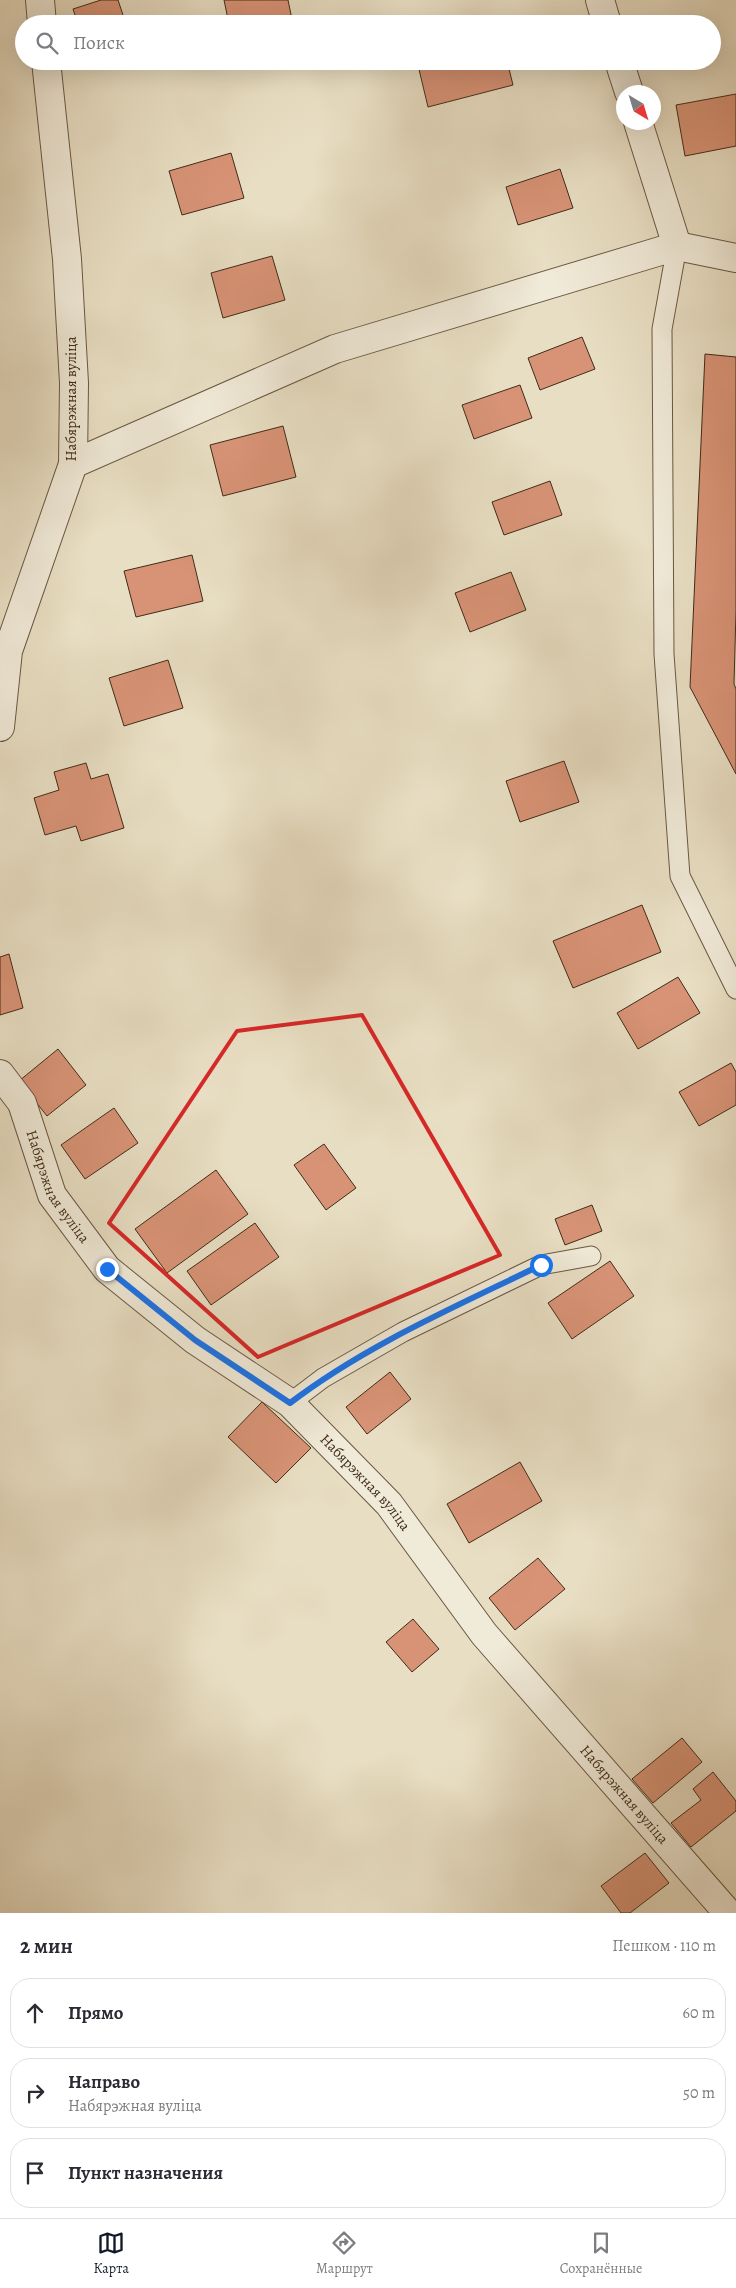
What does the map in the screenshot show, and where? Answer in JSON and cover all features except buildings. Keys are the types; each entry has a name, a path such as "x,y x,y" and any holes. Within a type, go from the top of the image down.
{"street":[{"path":"40,0 41,15"},
{"path":"600,0 604,15"},
{"name":"Набярэжная вуліца","path":"0,727 8,651 73,464 74,383 67,259 47,70"},
{"path":"622,70 627,85"},
{"path":"641,130 677,246"},
{"path":"73,464 335,349 677,246 736,258"},
{"name":"Набярэжная вуліца","path":"0,1074 22,1103 52,1195 107,1269 195,1340 290,1403 388,1504 484,1634 728,1913"}],"lane":[{"path":"677,246 662,329 662,349 664,654 680,876 736,989"},
{"path":"290,1403 323,1378 403,1332 541,1265 591,1256"}],"highlighted area":[{"path":"362,1015 500,1255 258,1357 109,1223 237,1031"}],"route":[{"path":"107,1269 195,1340 290,1403 323,1378 403,1332 541,1265"}]}
